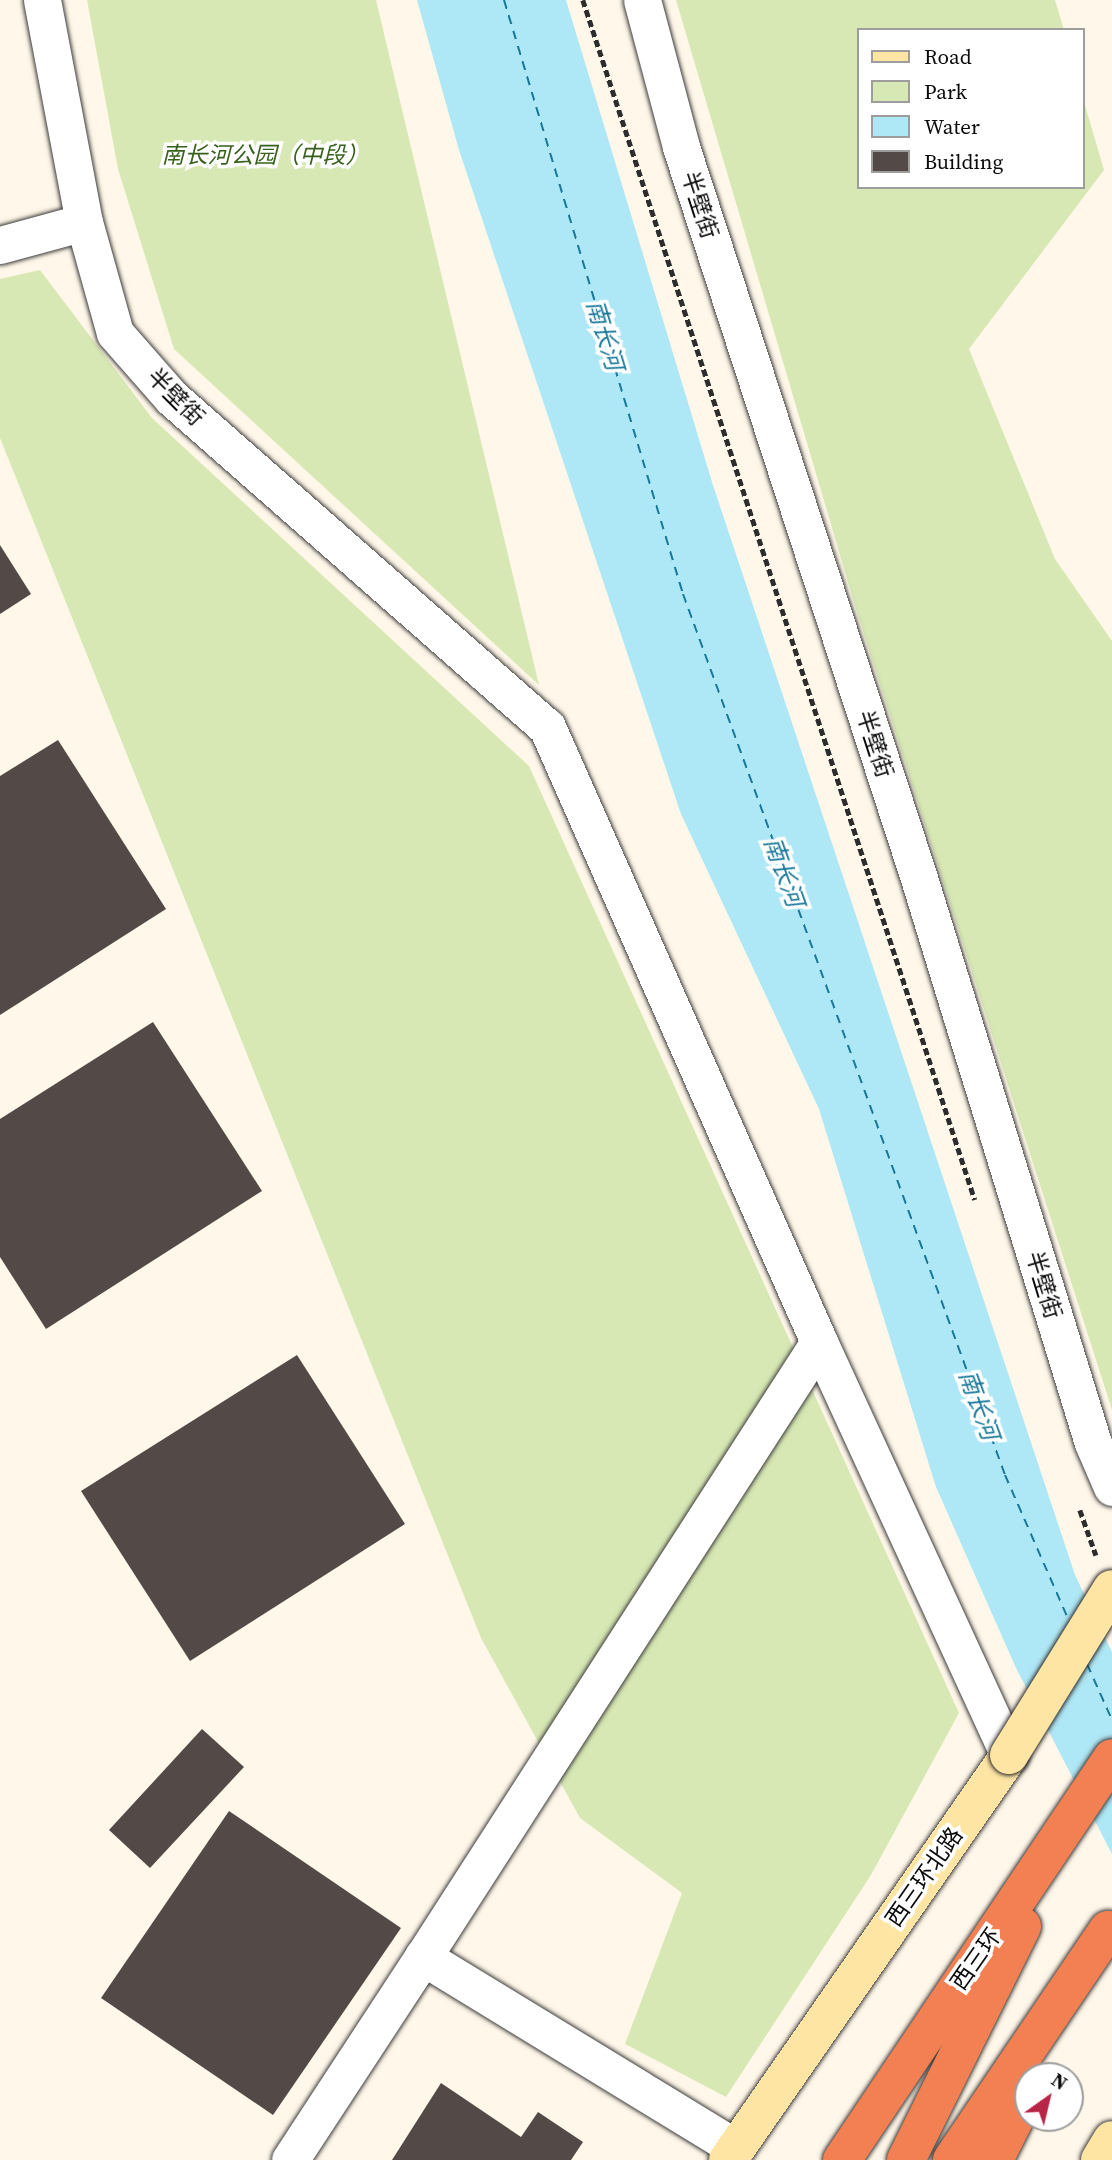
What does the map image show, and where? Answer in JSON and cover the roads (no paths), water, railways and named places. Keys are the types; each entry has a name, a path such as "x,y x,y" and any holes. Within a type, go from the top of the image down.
{"highway":[{"name":"西三环","path":"842,2160 1071,1823 1112,1758"},
{"path":"906,2160 1071,1823"},
{"path":"1043,2062 1110,1928"},
{"path":"952,2160 1110,1928"},
{"path":"994,2160 1014,2120"}],"street":[{"name":"半壁街","path":"42,0 84,222 115,333 172,398 547,727 819,1342 1009,1755"},
{"name":"半壁街","path":"642,0 685,160 922,889 1093,1443 1112,1487"},
{"path":"0,245 84,222"},
{"path":"290,2160 819,1342"},
{"name":"西三环北路","path":"732,2154 1009,1755 1106,1577"},
{"path":"423,1957 732,2154"},
{"path":"1100,2160 1112,2140"}],"water":[{"name":"南长河","path":"417,0 566,0 712,482 1075,1575 1112,1652 1112,1854 1016,1668 936,1487 819,1109 681,814 459,150"}],"park label":[{"name":"南长河公园（中段）","path":"265,155"}]}
